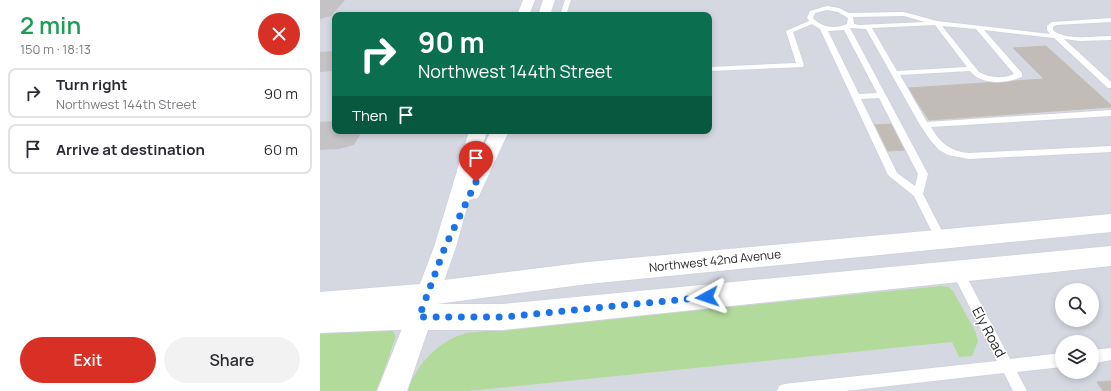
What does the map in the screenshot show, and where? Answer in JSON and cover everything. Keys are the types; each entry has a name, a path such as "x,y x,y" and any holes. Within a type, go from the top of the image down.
{"street":[{"path":"524,12 529,0"},
{"path":"545,12 549,0"},
{"path":"392,391 445,247 477,134"},
{"path":"445,247 499,134"},
{"name":"Northwest 42nd Avenue","path":"320,321 424,305 517,281 1111,223"},
{"path":"941,239 958,272"},
{"name":"Northwest 42nd Avenue","path":"320,303 424,305 503,317 1111,256"}],"lane":[{"path":"565,12 568,0"},
{"path":"978,28 1019,74 1014,77 996,79 983,78 972,70 937,24 904,14 848,15 833,9 821,7 810,15 812,22 823,28 835,29 848,26 868,27 937,24 978,28 1056,36 1080,39 1111,38"},
{"path":"848,15 851,18 848,26 923,174 918,194"},
{"path":"1111,20 1054,23 1050,26 1050,30 1056,36 1111,86"},
{"path":"712,69 800,65 789,31 812,22"},
{"path":"868,27 924,125 938,146 947,152 958,156 1111,149"},
{"path":"823,28 893,175 918,194 941,239"},
{"path":"895,74 972,70"},
{"path":"856,97 882,95"},
{"path":"924,125 1111,114"},
{"name":"Ely Road","path":"958,272 1020,391"},
{"path":"1099,356 1111,354"},
{"path":"784,391 1055,361"}],"shaded area":[{"path":"320,0 1111,0 1111,391 320,391"}],"green space":[{"path":"941,286 949,287 953,291 975,331 978,341 972,356 959,357 952,342 468,391 407,391 416,372 430,355 446,342 466,333"},
{"path":"387,326 396,336 377,391 320,391 320,327"}],"building":[{"path":"1046,46 1111,105 1111,107 929,120 908,88 1044,79 1013,48"},
{"path":"894,124 908,150 886,151 874,125"},
{"path":"1111,381 1111,391 1103,391 1097,382"}],"taxiway":[{"path":"320,10 330,0"},
{"path":"320,62 332,61"},
{"path":"320,136 339,135"}],"route":[{"path":"476,182 445,247 419,317 503,317 707,297"}]}
